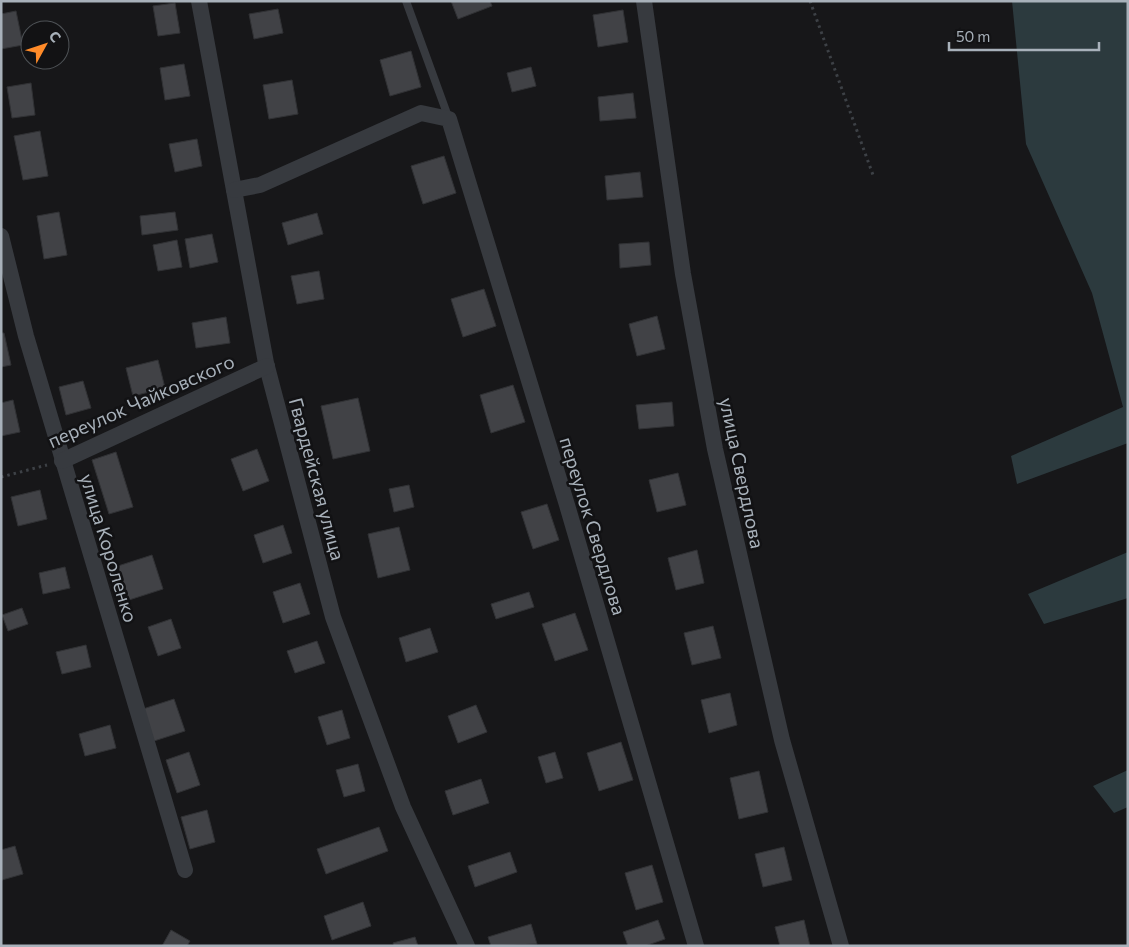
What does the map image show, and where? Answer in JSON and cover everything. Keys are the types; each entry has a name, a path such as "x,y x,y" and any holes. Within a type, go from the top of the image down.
{"street":[{"name":"Гвардейская улица","path":"199,1 267,366 333,617 403,807 467,946"},
{"name":"улица Свердлова","path":"644,1 683,274 715,449 782,740 841,946"},
{"path":"234,190 260,184 421,113 448,119"},
{"name":"переулок Свердлова","path":"448,119 567,505 696,946"},
{"name":"улица Короленко","path":"1,236 26,336 62,461 185,870"},
{"name":"переулок Чайковского","path":"62,461 267,366"}],"lane":[{"path":"406,1 448,119"}],"path":[{"path":"810,1 873,176"},
{"name":"переулок Чайковского","path":"1,477 62,461"}],"shaded area":[{"path":"1012,1 1128,1 1128,443 1017,484 1011,456 1123,407 1092,293 1026,144"},
{"path":"1128,552 1128,598 1044,624 1028,594"},
{"path":"1128,770 1128,807 1114,813 1093,786"}],"building":[{"path":"451,1 490,1 492,6 458,19"},
{"path":"175,3 180,33 158,36 153,6"},
{"path":"278,9 283,33 254,39 249,14"},
{"path":"623,10 628,42 598,47 593,15"},
{"path":"16,11 20,30 20,46 1,49 1,14"},
{"path":"411,51 421,87 390,96 380,60"},
{"path":"184,64 190,96 165,100 160,68"},
{"path":"531,67 536,86 512,92 507,73"},
{"path":"292,80 298,114 269,119 263,85"},
{"path":"31,83 35,115 12,118 7,87"},
{"path":"633,93 636,118 600,121 598,97"},
{"path":"40,131 48,176 23,180 14,136"},
{"path":"197,139 202,166 175,172 169,144"},
{"path":"444,156 456,193 423,204 411,166"},
{"path":"640,172 643,197 607,200 605,176"},
{"path":"59,212 67,255 44,259 37,216"},
{"path":"175,212 178,230 142,235 140,216"},
{"path":"317,213 323,234 288,245 282,223"},
{"path":"212,234 218,262 190,268 185,239"},
{"path":"177,240 182,267 158,271 153,245"},
{"path":"649,242 651,265 620,268 619,244"},
{"path":"319,271 324,299 297,304 291,276"},
{"path":"484,289 496,326 463,337 451,299"},
{"path":"657,316 665,349 637,356 629,324"},
{"path":"226,317 230,343 196,348 192,323"},
{"path":"1,333 4,333 11,365 1,367"},
{"path":"158,360 165,388 133,396 126,368"},
{"path":"83,381 91,408 66,415 59,387"},
{"path":"513,385 525,422 491,433 480,395"},
{"path":"358,398 370,451 333,459 321,406"},
{"path":"13,400 20,432 1,436 1,403"},
{"path":"672,402 674,426 639,429 636,405"},
{"path":"257,449 269,481 243,491 231,459"},
{"path":"116,452 133,507 109,514 92,460"},
{"path":"678,473 686,505 657,512 649,480"},
{"path":"409,485 414,507 394,512 389,489"},
{"path":"40,490 47,519 18,526 11,497"},
{"path":"547,504 559,540 533,549 521,512"},
{"path":"283,525 292,553 263,563 254,535"},
{"path":"399,527 410,570 378,578 368,534"},
{"path":"697,550 704,583 676,590 668,558"},
{"path":"152,555 163,589 129,600 118,566"},
{"path":"65,567 70,588 43,594 39,573"},
{"path":"300,583 310,614 283,623 273,592"},
{"path":"529,592 534,607 496,619 491,604"},
{"path":"22,608 28,624 8,631 2,615"},
{"path":"575,613 588,650 555,661 542,624"},
{"path":"171,619 181,648 158,656 148,627"},
{"path":"713,626 721,658 692,665 684,633"},
{"path":"430,628 438,652 406,662 399,638"},
{"path":"317,641 325,663 295,673 287,651"},
{"path":"86,645 91,667 62,674 56,652"},
{"path":"730,693 737,725 709,733 701,700"},
{"path":"174,699 185,731 154,741 143,709"},
{"path":"476,705 487,732 458,743 448,716"},
{"path":"342,710 350,738 327,745 318,717"},
{"path":"110,725 116,748 85,756 79,734"},
{"path":"621,742 633,780 599,791 587,753"},
{"path":"189,752 200,785 177,793 166,760"},
{"path":"555,752 563,778 546,783 538,757"},
{"path":"358,764 365,791 344,797 336,770"},
{"path":"759,771 768,812 739,819 730,778"},
{"path":"481,779 489,803 453,815 445,791"},
{"path":"207,810 215,842 190,849 181,817"},
{"path":"379,827 388,851 326,874 317,849"},
{"path":"15,846 23,874 2,880 1,850"},
{"path":"784,847 792,880 763,887 755,854"},
{"path":"510,852 517,872 475,887 468,866"},
{"path":"652,865 663,902 636,910 625,873"},
{"path":"363,902 371,926 332,940 324,916"},
{"path":"658,920 665,939 645,946 628,946 623,932"},
{"path":"804,920 810,946 780,946 775,927"},
{"path":"531,924 537,944 491,946 488,937"},
{"path":"171,930 190,941 187,946 162,946"},
{"path":"415,937 418,946 394,946 393,943"}]}
